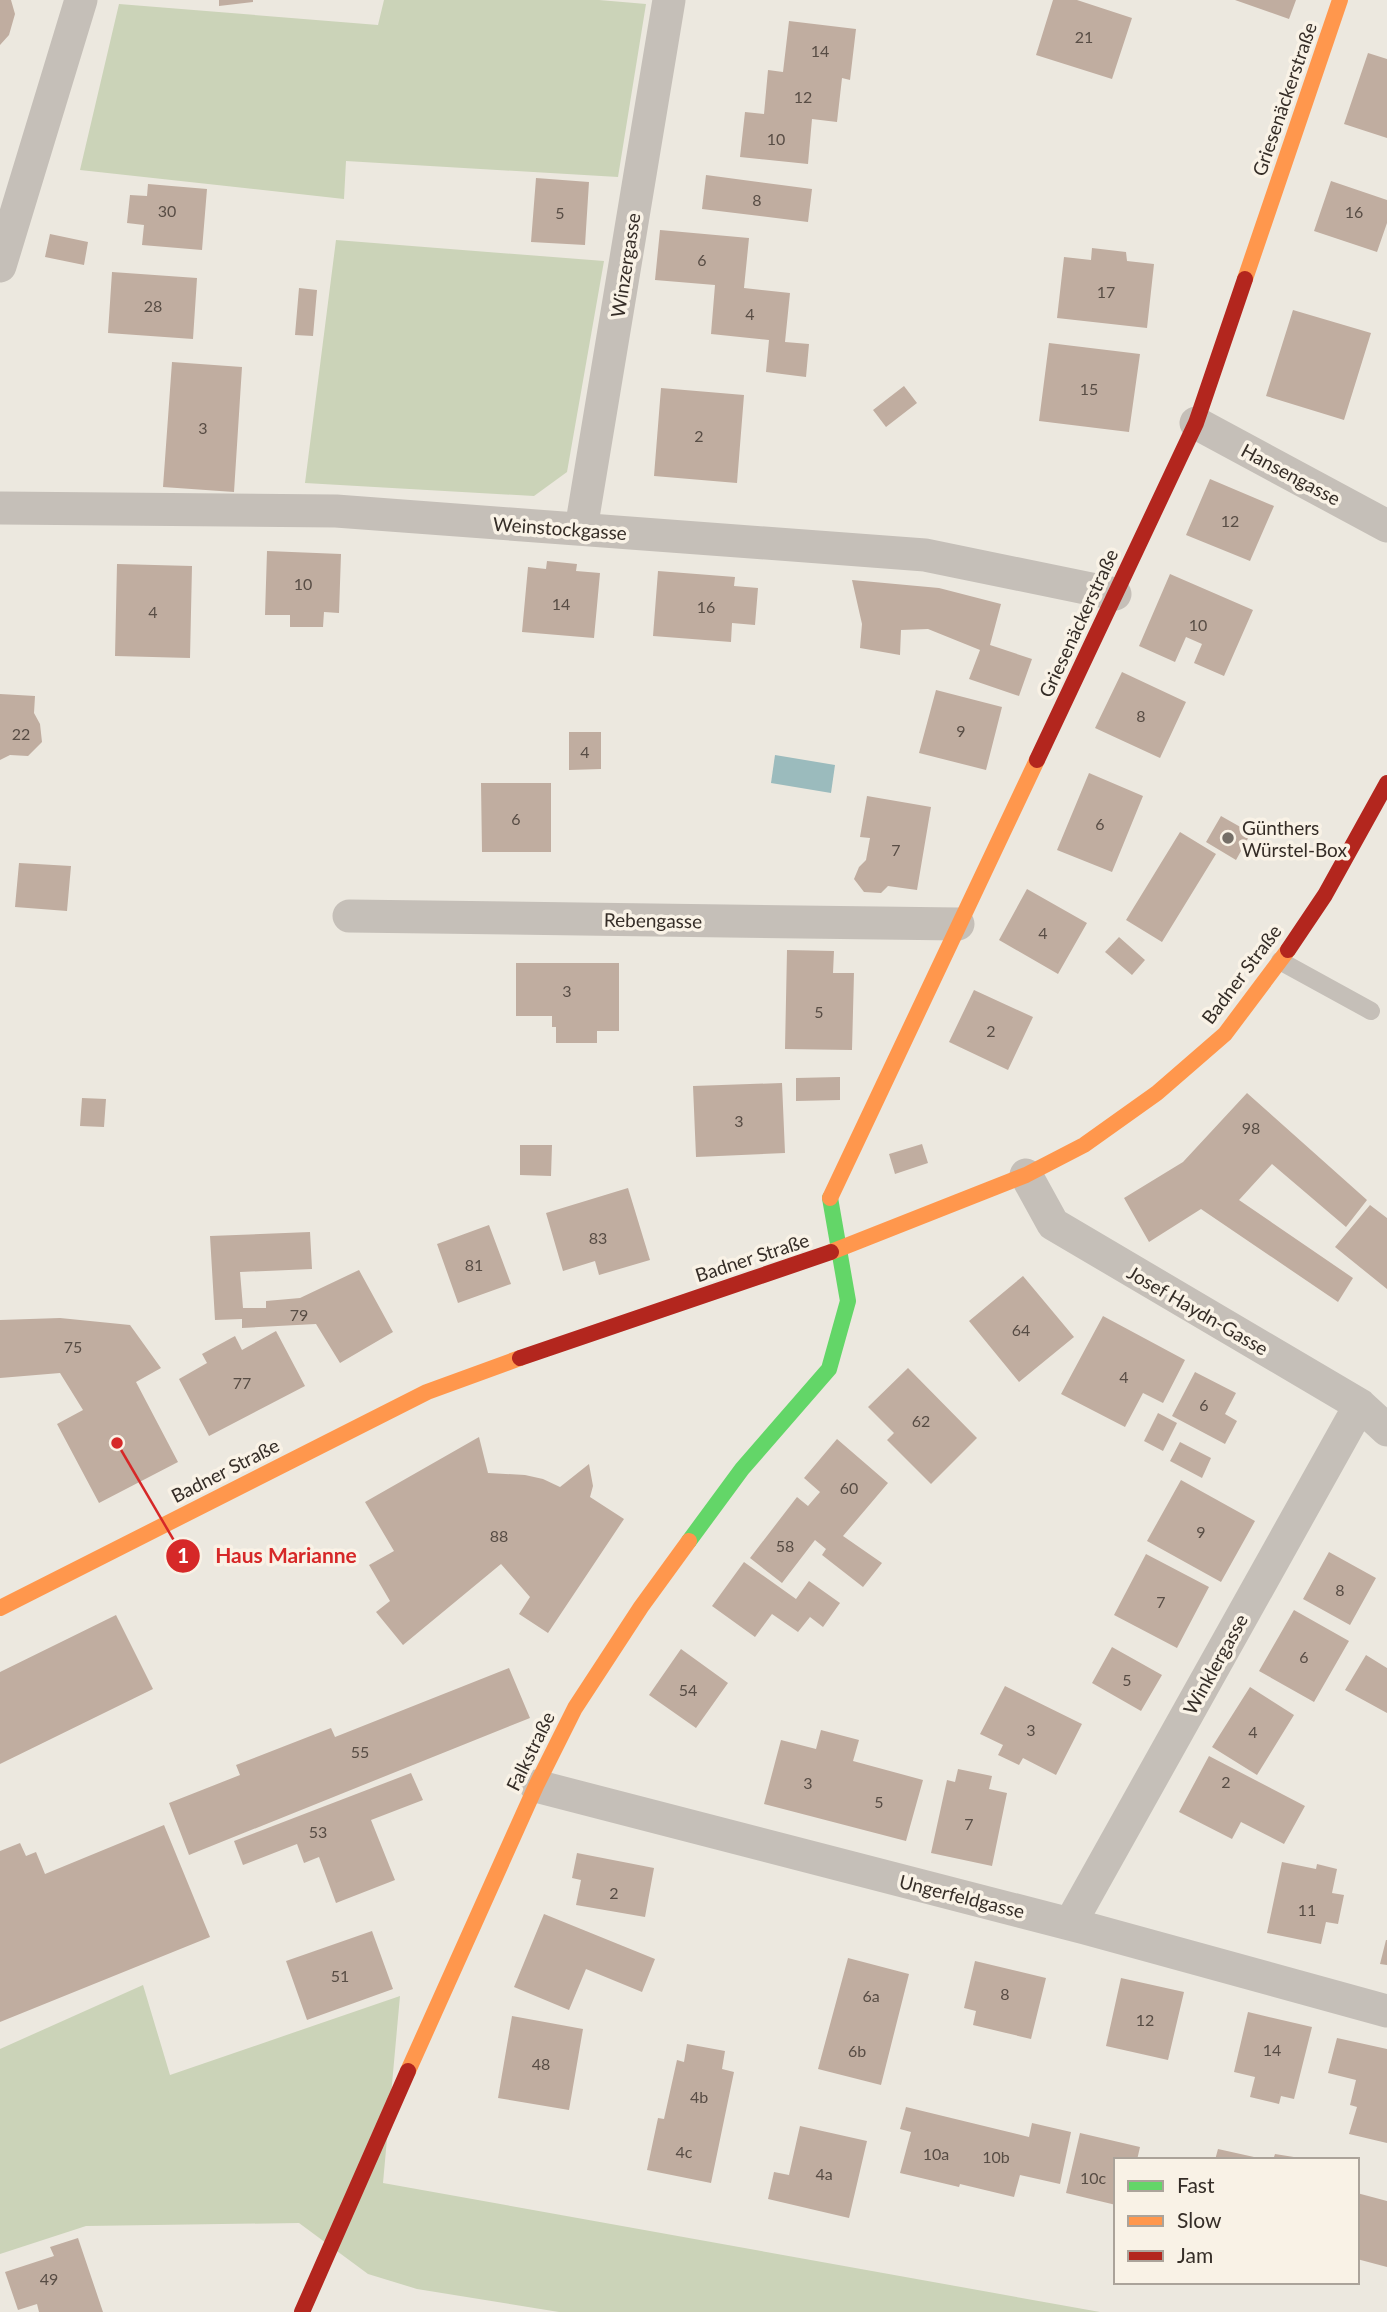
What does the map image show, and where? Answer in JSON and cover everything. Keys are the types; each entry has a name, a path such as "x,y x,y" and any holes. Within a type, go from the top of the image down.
{"street":[{"path":"0,266 81,0"},
{"name":"Winzergasse","path":"582,529 669,0"},
{"name":"Griesenäckerstraße","path":"838,1250 830,1197 1196,423 1340,0"},
{"name":"Hansengasse","path":"1196,423 1387,526"},
{"name":"Weinstockgasse","path":"0,508 336,511 925,555 1115,594"},
{"name":"Badner Straße","path":"0,1608 427,1392 574,1338 838,1250 1026,1175 1084,1145 1157,1093 1225,1034 1325,895 1387,783"},
{"name":"Rebengasse","path":"349,916 958,924"},
{"name":"Josef Haydn-Gasse","path":"1026,1175 1053,1224 1360,1405 1387,1430"},
{"name":"Falkstraße","path":"302,2312 536,1786 575,1708 641,1607 742,1469 829,1369 848,1301 838,1250"},
{"name":"Winklergasse","path":"1070,1924 1360,1405"},
{"name":"Ungerfeldgasse","path":"536,1786 1070,1924 1387,2011"}],"lane":[{"path":"1280,961 1371,1011"}],"green space":[{"path":"384,0 599,0 646,4 618,177 346,161 344,199 80,170 119,4 378,25"},
{"path":"336,240 604,261 567,472 534,496 305,483"},
{"path":"143,1985 170,2075 400,1996 383,2183 1100,2312 559,2312 417,2289 368,2274 299,2223 86,2226 0,2254 0,2049"}],"water":[{"path":"775,755 835,765 831,793 771,783"}],"building":[{"path":"0,0 11,0 15,14 9,35 0,45"},
{"path":"219,0 253,0 253,2 219,6"},
{"path":"1053,0 1077,0 1132,18 1112,79 1036,55"},
{"path":"1235,0 1296,0 1289,19"},
{"path":"789,21 856,29 850,80 842,78 837,122 812,119 808,164 740,157 745,112 764,114 768,70 783,72"},
{"path":"1368,53 1387,59 1387,138 1344,124"},
{"path":"706,175 812,189 808,222 702,209"},
{"path":"536,178 589,182 585,245 531,242"},
{"path":"1331,181 1387,200 1387,223 1377,252 1314,231"},
{"path":"148,184 207,189 202,250 142,245 144,225 127,223 130,195 147,196"},
{"path":"660,230 749,238 744,288 790,293 785,342 809,344 806,377 766,372 769,340 711,334 715,285 655,280"},
{"path":"50,234 88,242 84,265 45,257"},
{"path":"1092,248 1126,252 1127,261 1154,264 1147,328 1057,318 1064,257 1091,260"},
{"path":"112,272 197,278 193,339 108,333"},
{"path":"299,288 317,290 313,336 295,335"},
{"path":"1293,310 1371,333 1344,420 1266,396"},
{"path":"1049,343 1140,354 1129,432 1039,421"},
{"path":"172,362 242,367 234,492 163,487"},
{"path":"904,386 917,403 886,427 873,410"},
{"path":"661,388 744,395 737,483 654,476"},
{"path":"1210,479 1274,506 1250,561 1186,535"},
{"path":"267,551 341,554 339,613 324,612 323,627 290,627 290,615 265,615"},
{"path":"547,561 577,564 576,571 600,573 594,638 522,632 528,567 546,569"},
{"path":"117,564 192,566 190,658 115,656"},
{"path":"658,571 735,577 734,586 758,588 755,625 732,623 731,642 653,636"},
{"path":"1170,574 1253,610 1224,676 1194,663 1202,644 1186,637 1175,662 1139,646"},
{"path":"852,580 939,588 1001,604 990,645 1032,659 1019,696 969,679 980,650 928,629 901,630 900,655 860,648 862,624"},
{"path":"1122,672 1186,702 1160,758 1095,728"},
{"path":"936,690 1002,707 986,770 919,753"},
{"path":"0,694 35,696 34,713 40,724 42,742 28,756 10,755 0,760"},
{"path":"569,732 601,732 601,769 569,770"},
{"path":"1089,773 1143,796 1112,872 1057,850"},
{"path":"481,783 551,783 551,852 482,852"},
{"path":"867,796 931,807 917,890 888,886 881,893 864,892 854,879 859,867 866,860 870,838 860,837"},
{"name":"Günthers Würstel-Box","path":"1221,816 1251,833 1236,860 1206,842"},
{"path":"1180,832 1216,854 1162,942 1126,920"},
{"path":"19,863 71,866 67,911 15,907"},
{"path":"1027,889 1087,923 1058,974 999,940"},
{"path":"1119,937 1145,960 1132,975 1105,952"},
{"path":"787,950 834,951 833,973 854,973 852,1050 785,1049"},
{"path":"516,963 619,963 619,1031 597,1031 597,1043 556,1043 556,1027 552,1027 552,1016 516,1016"},
{"path":"974,990 1033,1017 1008,1070 949,1042"},
{"path":"840,1077 840,1100 796,1101 796,1078"},
{"path":"782,1083 785,1153 696,1157 693,1086"},
{"path":"1247,1093 1367,1200 1346,1227 1272,1164 1239,1200 1353,1278 1338,1302 1201,1209 1149,1242 1124,1198 1183,1162"},
{"path":"82,1098 106,1099 104,1127 80,1126"},
{"path":"922,1144 928,1163 895,1174 889,1154"},
{"path":"520,1145 552,1145 551,1176 520,1175"},
{"path":"628,1188 650,1260 599,1275 595,1261 563,1271 546,1213"},
{"path":"1370,1205 1387,1218 1387,1289 1335,1247"},
{"path":"489,1225 511,1284 458,1303 437,1244"},
{"path":"310,1232 312,1269 240,1272 243,1308 266,1308 266,1301 300,1298 359,1270 393,1332 340,1363 316,1324 242,1328 242,1319 215,1320 210,1236"},
{"path":"1023,1276 1074,1337 1019,1382 969,1321"},
{"path":"1103,1316 1185,1360 1163,1403 1143,1393 1125,1427 1061,1394"},
{"path":"60,1318 130,1325 161,1368 136,1382 178,1462 99,1503 57,1424 83,1410 60,1373 0,1378 0,1320"},
{"path":"276,1331 305,1386 209,1436 179,1379 207,1363 202,1354 235,1336 242,1350"},
{"path":"908,1368 977,1438 931,1484 887,1440 894,1433 868,1407"},
{"path":"1195,1372 1236,1393 1225,1414 1237,1421 1225,1444 1172,1416"},
{"path":"1158,1413 1177,1423 1163,1451 1144,1441"},
{"path":"479,1437 488,1473 525,1475 560,1487 589,1464 593,1486 590,1497 624,1519 548,1633 519,1614 530,1597 501,1564 403,1645 376,1612 390,1601 369,1565 394,1551 365,1502"},
{"path":"837,1439 888,1483 843,1536 882,1563 863,1587 822,1555 826,1549 815,1540 782,1583 750,1558 797,1497 808,1506 820,1492 804,1478"},
{"path":"1180,1442 1211,1458 1202,1478 1170,1461"},
{"path":"1181,1480 1255,1521 1221,1582 1147,1541"},
{"path":"1329,1552 1376,1578 1350,1625 1303,1599"},
{"path":"1146,1554 1209,1587 1177,1648 1114,1615"},
{"path":"744,1562 796,1599 809,1581 840,1603 823,1627 810,1617 798,1632 772,1614 755,1637 712,1606"},
{"path":"1294,1610 1349,1641 1314,1702 1259,1671"},
{"path":"116,1615 153,1689 0,1764 0,1672"},
{"path":"1112,1647 1162,1675 1141,1711 1092,1683"},
{"path":"681,1649 728,1683 696,1728 649,1695"},
{"path":"1366,1655 1387,1668 1387,1713 1345,1690"},
{"path":"509,1668 530,1718 189,1855 169,1803 240,1775 236,1765 331,1728 335,1737"},
{"path":"1005,1686 1082,1724 1056,1775 1023,1758 1019,1765 998,1755 1003,1745 980,1734"},
{"path":"1250,1687 1294,1715 1257,1775 1212,1747"},
{"path":"821,1730 859,1740 853,1761 923,1780 906,1841 764,1804 781,1740 816,1749"},
{"path":"1209,1756 1305,1806 1284,1844 1241,1822 1232,1839 1179,1812"},
{"path":"958,1769 992,1776 989,1789 1007,1793 992,1866 931,1853 947,1780 955,1782"},
{"path":"411,1773 423,1800 371,1820 395,1880 336,1903 319,1857 304,1863 297,1844 243,1865 234,1841"},
{"path":"164,1825 210,1937 0,2022 0,1851 20,1843 26,1856 36,1852 45,1874"},
{"path":"577,1853 654,1868 645,1917 576,1905 581,1880 572,1878"},
{"path":"1282,1862 1316,1869 1317,1864 1337,1869 1332,1893 1344,1895 1338,1924 1326,1922 1321,1944 1267,1933"},
{"path":"544,1914 655,1959 642,1992 586,1969 569,2010 514,1987"},
{"path":"372,1931 393,1989 307,2020 286,1961"},
{"path":"1387,1940 1387,1965 1380,1964"},
{"path":"848,1958 909,1974 881,2085 818,2069"},
{"path":"975,1961 1046,1978 1031,2039 973,2025 976,2011 964,2008"},
{"path":"1121,1978 1184,1992 1168,2060 1106,2046"},
{"path":"1248,2012 1312,2027 1294,2099 1281,2096 1279,2104 1250,2097 1255,2077 1234,2072"},
{"path":"512,2016 583,2029 569,2110 498,2098"},
{"path":"1337,2038 1387,2049 1387,2143 1349,2134 1357,2107 1350,2105 1356,2080 1328,2073"},
{"path":"687,2044 725,2051 722,2069 734,2072 711,2183 647,2170 658,2118 664,2119 677,2060 684,2062"},
{"path":"906,2107 1029,2137 1032,2123 1071,2132 1060,2184 1020,2175 1014,2197 900,2173 911,2132 900,2129"},
{"path":"800,2126 867,2141 849,2218 768,2199 774,2172 789,2175"},
{"path":"1080,2133 1140,2147 1137,2158 1114,2158 1114,2205 1066,2193"},
{"path":"1218,2149 1258,2158 1216,2158"},
{"path":"1275,2154 1300,2158 1274,2158"},
{"path":"1359,2194 1387,2201 1387,2267 1359,2260"},
{"path":"78,2238 103,2312 39,2312 37,2304 18,2310 5,2272 54,2256 50,2247"}],"traffic: fast":[{"path":"689,1541 742,1469 829,1369 848,1301 830,1198"}],"traffic: slow":[{"path":"1245,279 1340,0"},
{"path":"830,1198 1037,760"},
{"path":"831,1252 1026,1175 1084,1145 1157,1093 1225,1034 1288,950"},
{"path":"0,1608 427,1392 520,1358"},
{"path":"408,2071 536,1786 575,1708 641,1607 689,1541"}],"traffic: jam":[{"path":"1037,760 1196,423 1245,279"},
{"path":"1288,950 1325,895 1387,783"},
{"path":"520,1358 831,1252"},
{"path":"302,2312 408,2071"}],"place":[{"name":"Günthers Würstel-Box","path":"1228,838"},
{"name":"Haus Marianne","path":"117,1443"}]}
